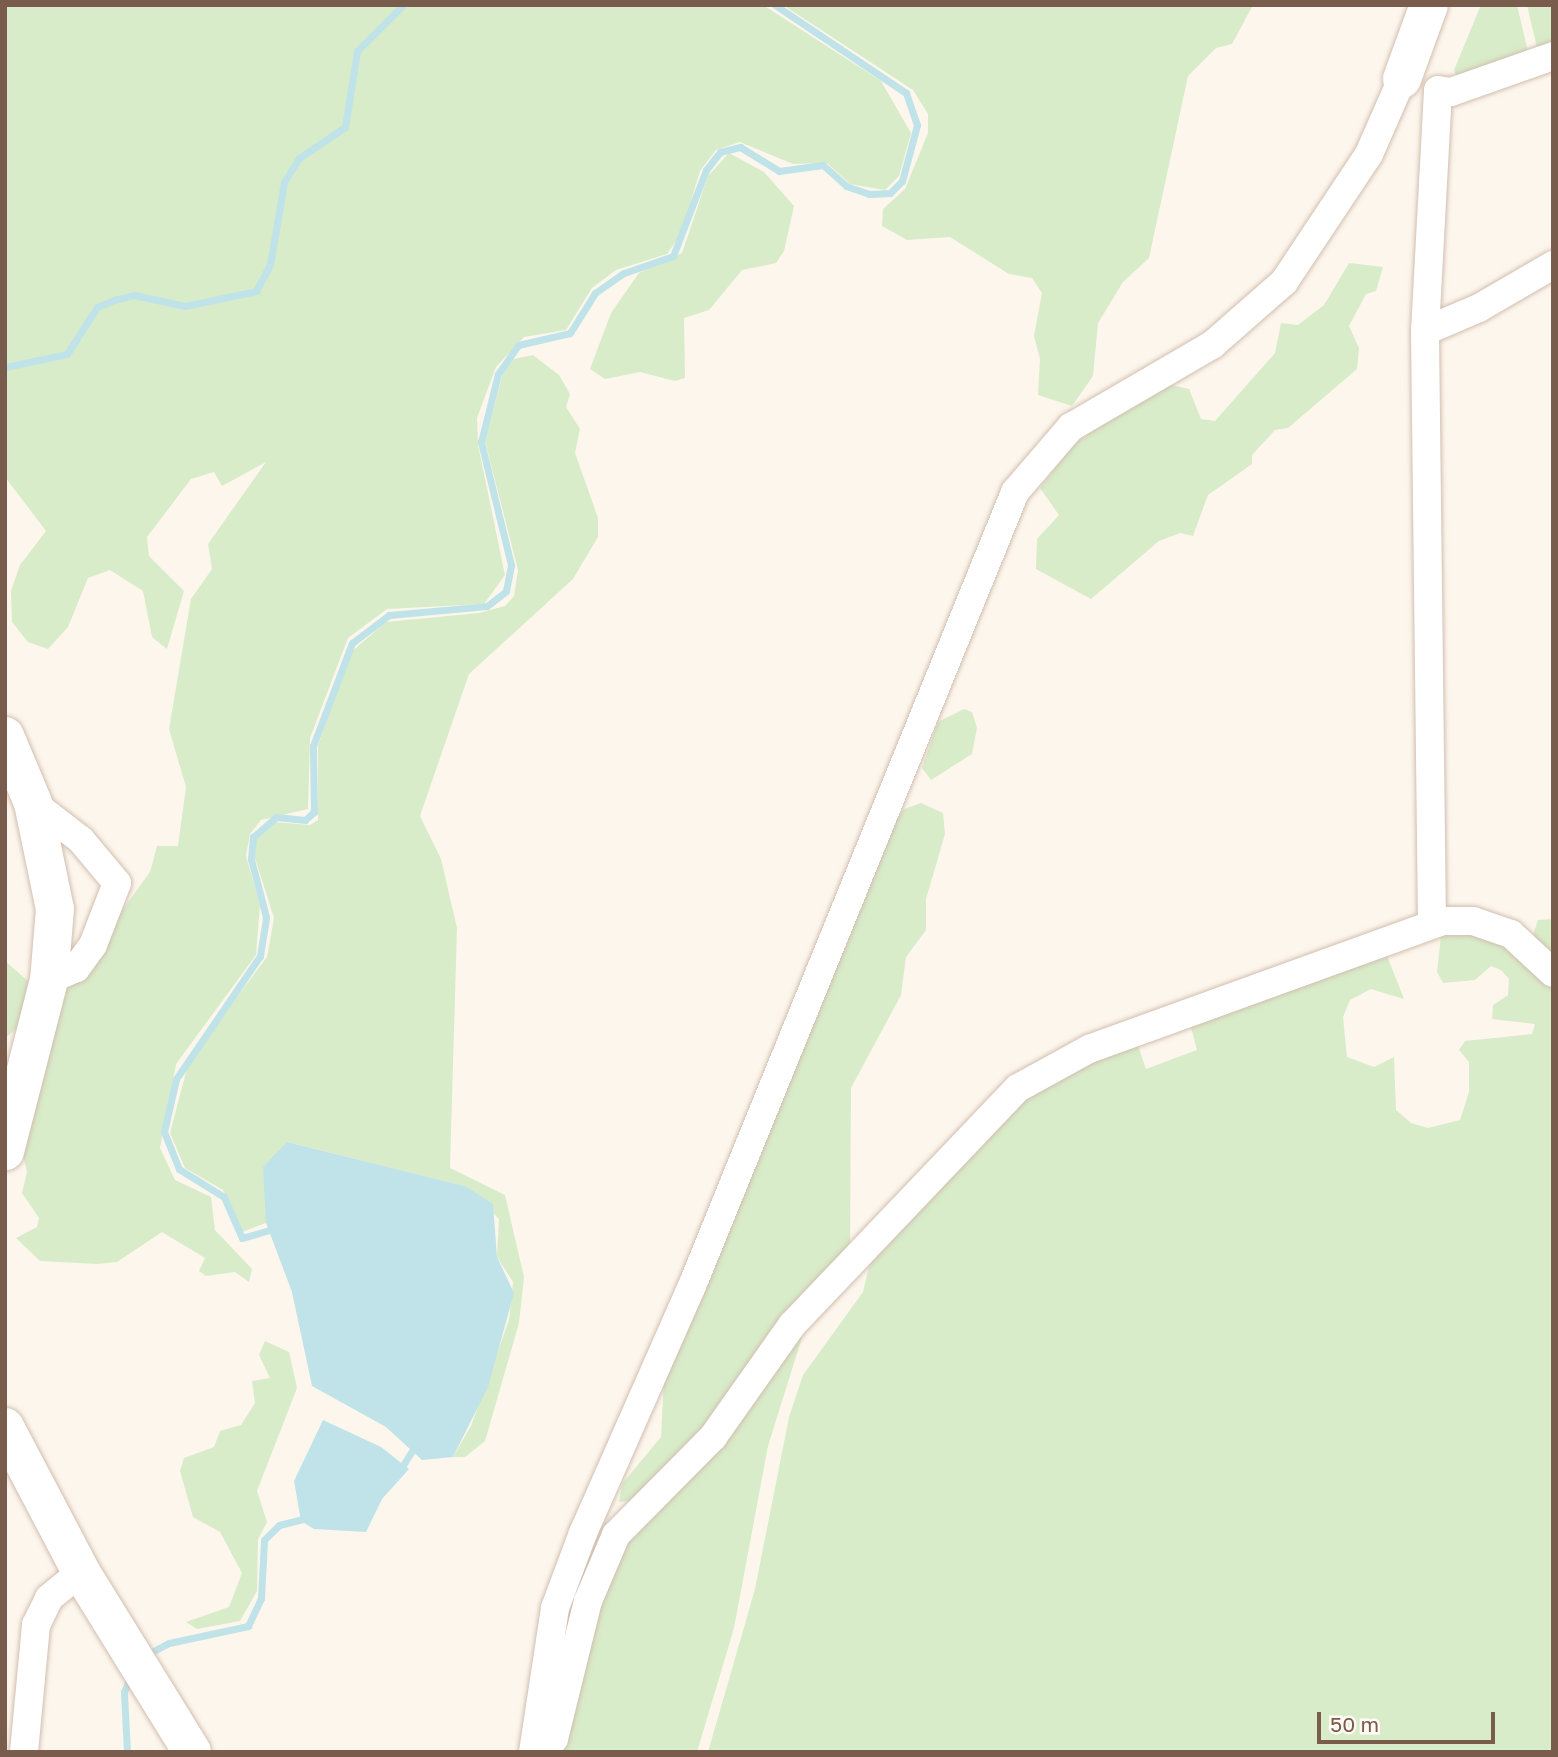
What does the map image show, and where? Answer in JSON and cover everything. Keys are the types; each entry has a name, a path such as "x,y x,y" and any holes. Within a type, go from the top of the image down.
{"main road":[{"path":"1402,79 1429,5"},
{"path":"5,736 33,803 55,909 49,980 5,1148"},
{"path":"5,1427 81,1572 192,1752"}],"street":[{"path":"1432,924 1424,331 1438,90 1451,92 1553,56"},
{"path":"534,1747 555,1608 583,1533 692,1286 1015,492 1071,427 1212,345 1284,282 1369,154 1402,79"},
{"path":"1424,331 1479,308 1553,265"},
{"path":"33,803 81,840 117,883 116,899 93,945 76,968 49,980"},
{"path":"534,1747 554,1739 588,1601 616,1535 713,1437 792,1325 1002,1101 1089,1048 1432,924 1458,920 1500,930 1526,943 1553,973"},
{"path":"24,1752 36,1625 49,1598 81,1572"}],"green space":[{"path":"5,5 763,5 881,81 911,133 899,176 885,190 850,184 827,163 793,164 740,142 716,150 700,171 681,234 667,254 616,270 592,288 566,330 524,337 496,367 477,418 478,445 505,575 484,604 387,609 348,638 310,738 308,809 261,820 250,834 246,856 260,905 256,955 176,1064 160,1148 175,1180 211,1197 215,1230 252,1269 249,1282 235,1272 206,1276 199,1271 205,1258 162,1232 117,1262 98,1264 40,1261 16,1238 37,1227 39,1218 22,1193 27,1172 22,1151 65,989 150,872 157,846 178,846 186,787 169,729 191,599 212,569 208,544 266,462 222,486 214,472 191,479 147,537 149,556 184,591 167,649 152,637 143,591 110,570 88,578 68,627 48,649 28,642 12,622 11,591 20,565 46,531 5,477"},
{"path":"783,5 1253,5 1232,44 1216,48 1188,76 1149,258 1123,282 1098,323 1093,376 1072,406 1038,395 1040,359 1034,336 1042,293 1032,278 1009,274 950,237 907,240 882,226 883,209 905,189 928,133 928,114 913,90"},
{"path":"1481,5 1517,5 1529,56 1457,78 1454,70"},
{"path":"1527,5 1553,5 1553,49 1537,48"},
{"path":"729,153 764,172 794,206 784,251 776,263 742,270 709,310 684,318 685,378 675,381 640,372 605,379 590,369 611,313 639,273 682,253 708,176"},
{"path":"1349,263 1383,267 1376,291 1366,294 1349,326 1359,348 1357,369 1288,428 1275,430 1252,455 1252,464 1208,495 1193,536 1180,533 1159,541 1091,599 1036,569 1037,539 1059,515 1040,488 1073,445 1163,383 1189,389 1201,419 1215,421 1275,353 1281,323 1298,325 1324,305"},
{"path":"533,355 559,375 570,394 566,407 580,429 575,453 598,518 598,537 573,579 469,674 420,816 441,859 457,928 450,1168 505,1195 524,1277 519,1323 485,1441 465,1457 453,1457 471,1426 509,1320 513,1282 497,1257 499,1219 465,1186 287,1142 266,1223 242,1232 223,1190 185,1168 170,1133 189,1061 267,957 274,918 255,858 256,840 274,822 310,825 318,820 318,746 350,653 386,622 479,613 505,606 514,596 518,570 485,441 503,373 514,359"},
{"path":"964,709 972,712 977,728 972,754 931,780 922,768 938,722"},
{"path":"921,803 943,813 945,834 926,899 926,930 906,957 901,995 851,1088 850,1255 770,1331 709,1423 630,1501 619,1502 622,1484 661,1437 664,1378 893,825 904,809"},
{"path":"1553,919 1553,968 1532,938 1538,920"},
{"path":"1442,927 1482,928 1553,982 1553,1752 708,1752 755,1589 789,1417 803,1375 863,1292 873,1250 1005,1105 1136,1040 1146,1069 1197,1050 1189,1020 1384,948 1404,999 1371,989 1350,1000 1343,1017 1347,1057 1374,1067 1394,1057 1396,1110 1411,1123 1428,1128 1460,1120 1469,1092 1469,1062 1459,1050 1465,1041 1532,1034 1535,1024 1492,1019 1493,1005 1508,995 1509,979 1501,970 1491,966 1475,980 1443,983 1437,972"},
{"path":"5,961 28,981 19,1027 5,1038"},
{"path":"804,1331 768,1446 734,1628 697,1752 561,1752 606,1567"},
{"path":"265,1341 289,1352 297,1388 257,1491 267,1522 258,1539 257,1591 240,1621 197,1629 186,1622 229,1607 242,1573 220,1532 193,1517 180,1471 184,1458 214,1447 220,1431 241,1425 255,1403 252,1381 270,1378 259,1355"}],"water":[{"path":"287,1142 465,1186 493,1204 497,1257 514,1293 488,1387 453,1457 422,1460 386,1427 312,1386 292,1292 266,1223 263,1167"},
{"path":"323,1420 381,1447 409,1469 382,1499 366,1532 314,1529 301,1521 294,1481"}],"waterway":[{"path":"5,367 67,354 97,307 114,300 134,295 185,306 256,291 270,265 284,182 299,158 345,127 357,51 403,5"},
{"path":"273,1229 242,1238 224,1197 179,1169 164,1132 176,1079 260,956 266,917 251,859 253,837 276,817 305,820 314,812 313,746 352,643 389,615 487,606 506,591 511,565 481,442 498,374 518,345 570,333 595,293 624,273 673,256 706,170 720,152 740,147 779,171 823,165 846,186 869,194 890,193 902,181 917,125 906,93 775,5"},
{"path":"400,1470 414,1448"},
{"path":"146,1655 169,1643 248,1626 261,1598 264,1540 279,1525 307,1518"},
{"path":"127,1752 124,1692 131,1675"}]}
